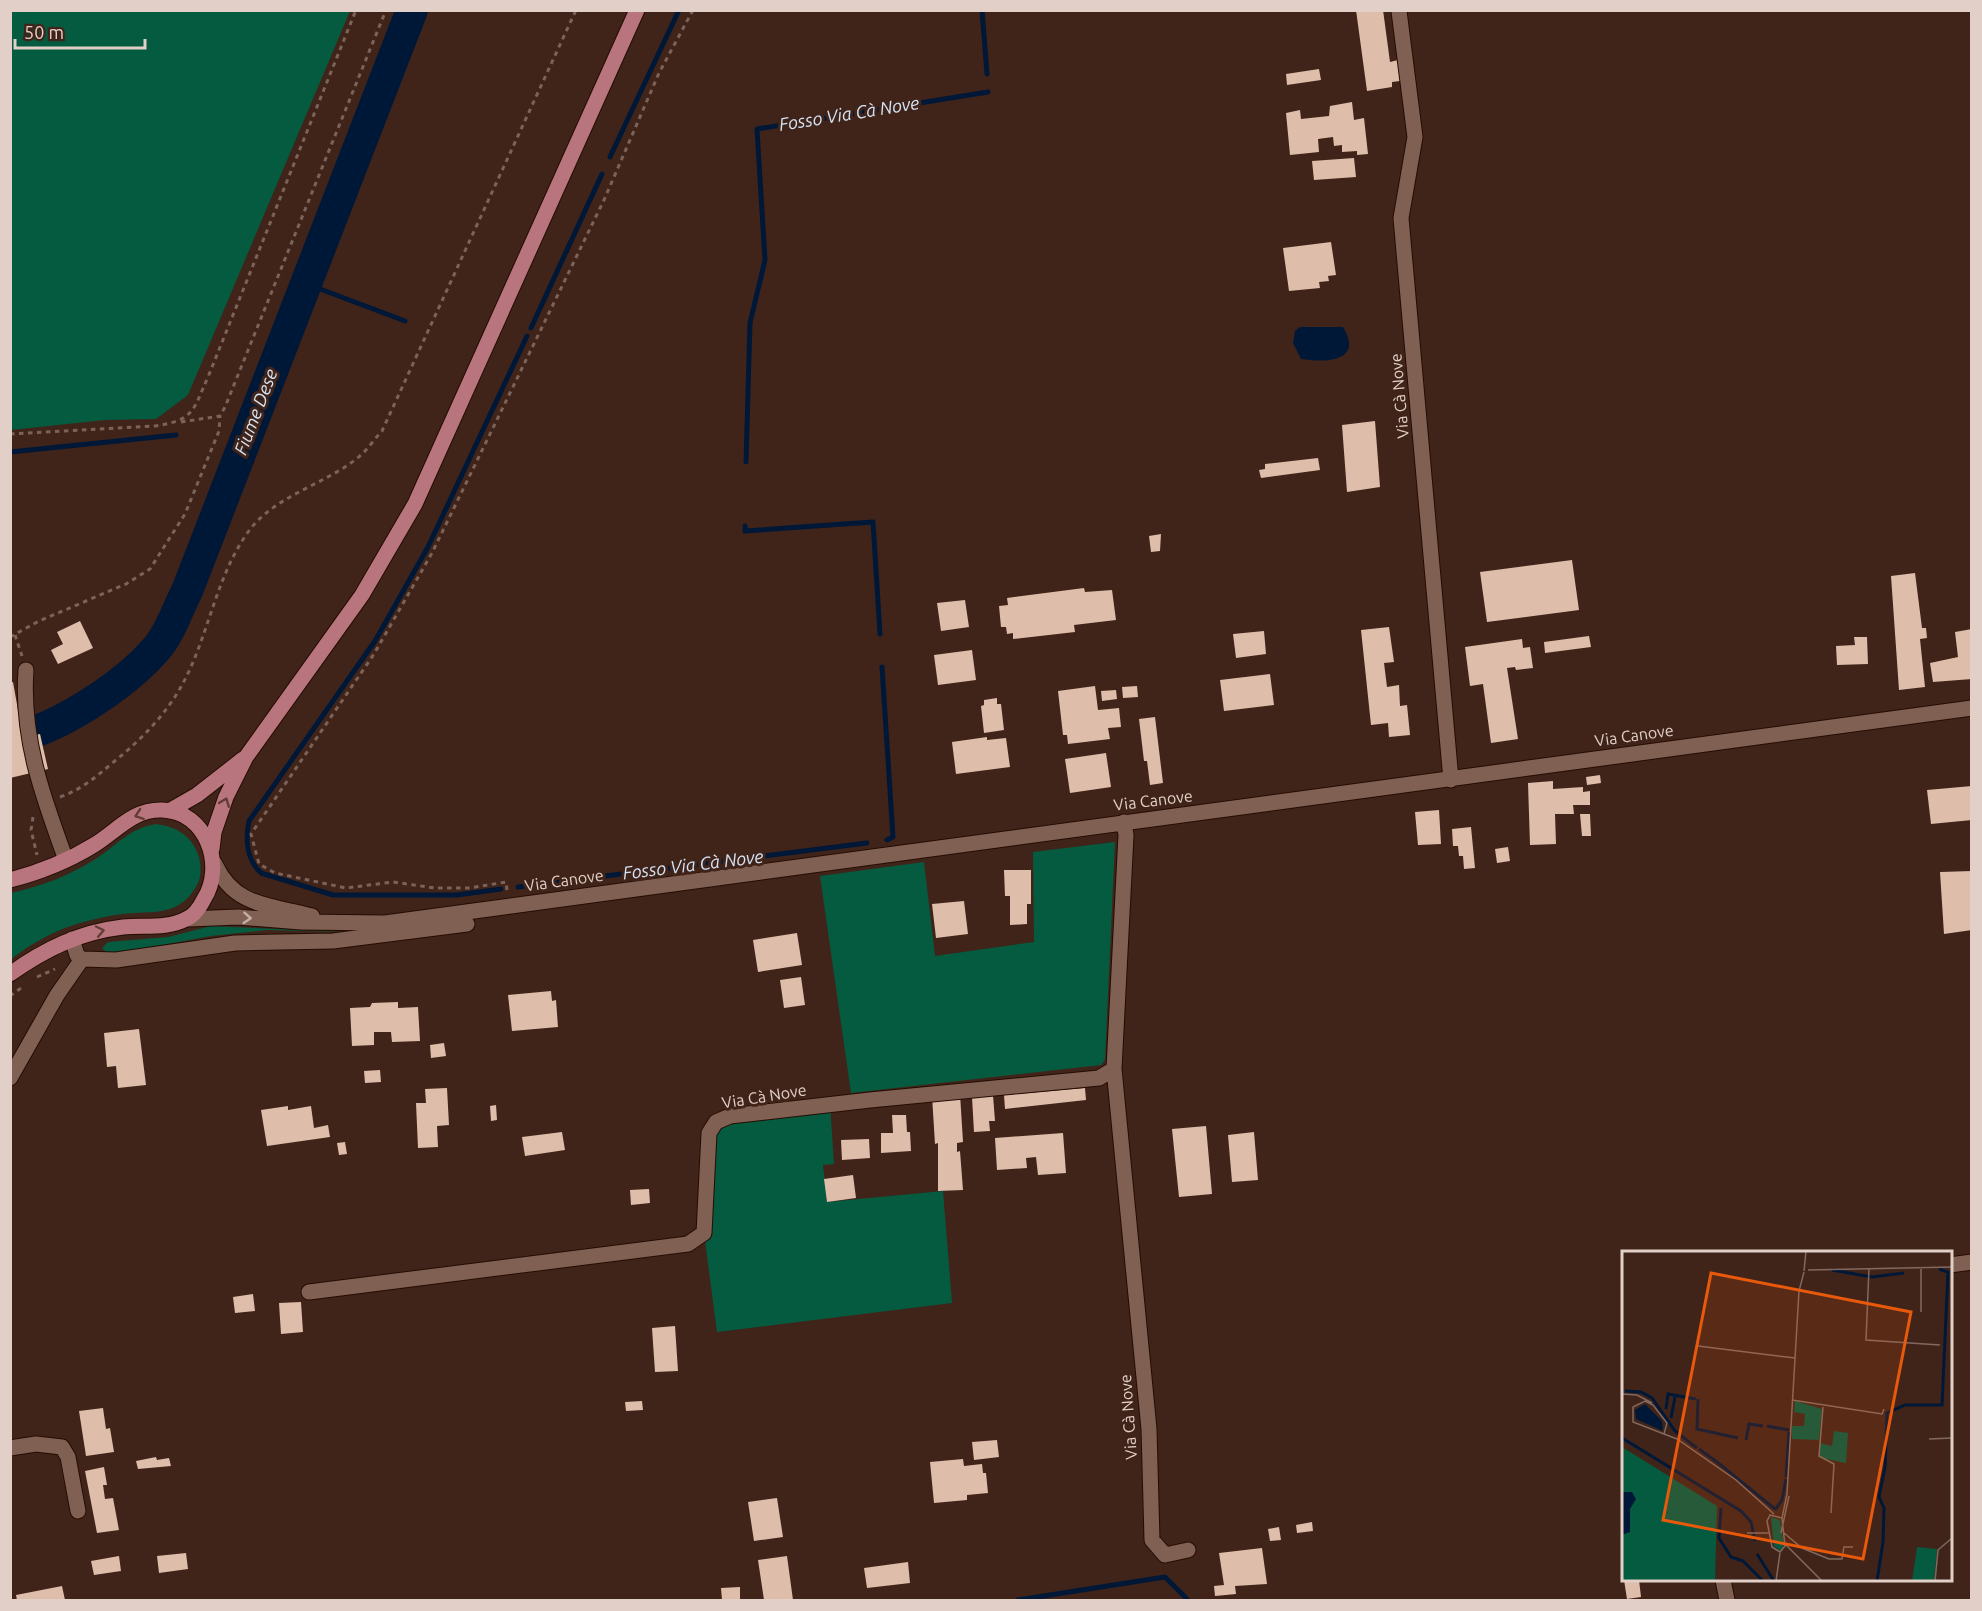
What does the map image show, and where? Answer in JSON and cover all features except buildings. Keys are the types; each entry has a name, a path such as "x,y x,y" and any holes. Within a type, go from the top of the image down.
{"main road":[{"path":"10,974 36,956 72,939 106,930 169,924 188,919 207,894 214,832 226,797 246,757 363,595 415,504 637,10"},
{"path":"169,811 198,795 246,757"},
{"path":"10,880 49,869 95,844 134,815 161,810 169,811 194,824 213,856"}],"street":[{"name":"Via Cà Nove","path":"1399,11 1415,137 1401,218 1451,780"},
{"path":"26,670 24,700 27,735 45,802 66,860"},
{"name":"Via Canove","path":"188,919 238,917 338,923 385,923 1971,708"},
{"name":"Via Cà Nove","path":"1124,822 1126,835 1114,1069 1149,1429 1152,1540 1165,1555 1188,1550"},
{"name":"Via Canove","path":"213,856 222,881 246,899 338,923"},
{"path":"72,939 77,955 82,959 116,960 235,943 353,940 467,924"},
{"path":"10,1078 57,995 82,959"},
{"name":"Via Cà Nove","path":"309,1292 688,1244 704,1233 709,1133 716,1122 730,1116 1100,1078 1114,1069"},
{"path":"1952,1265 1971,1262"},
{"path":"10,1448 36,1444 62,1447 68,1457 78,1511"},
{"path":"1724,1581 1727,1600"}],"path":[{"path":"176,423 187,418 208,376 356,10"},
{"path":"26,670 13,636 39,621 126,584 150,569 185,514 219,431 220,416 386,10"},
{"path":"27,860 37,856 31,830 33,812 45,802 79,790 136,744 159,717 182,684 229,567 247,533 295,494 361,455 382,430 576,10"},
{"path":"509,905 506,882 470,888 435,888 393,882 346,888 276,873 259,864 251,834 374,654 432,553 604,200 659,73 693,10"},
{"path":"10,434 176,423 220,416"},
{"path":"33,979 82,959"},
{"path":"10,996 26,985"}],"green space":[{"path":"10,11 350,11 188,395 156,419 105,420 11,430"},
{"path":"156,824 168,826 183,833 191,841 198,855 201,871 199,881 185,901 162,911 114,915 62,929 11,959 11,893 66,875 97,858 131,833"},
{"path":"1115,842 1105,1060 1101,1065 851,1093 820,876 924,862 935,956 1034,942 1033,852"},
{"path":"211,926 346,932 267,930 211,936 109,955 102,948 108,942 168,937"},
{"path":"830,1104 834,1164 823,1165 827,1202 943,1191 952,1303 717,1332 704,1233 716,1122"}],"water":[{"path":"1300,327 1343,327 1349,347 1346,353 1331,360 1301,359 1293,343 1295,331"}],"waterway":[{"name":"Fiume Dese","path":"10,739 49,726 90,704 144,662 166,635 187,591 412,10"},
{"path":"610,157 679,10"},
{"name":"Fosso Via Cà Nove","path":"982,10 987,74"},
{"name":"Fosso Via Cà Nove","path":"746,462 750,323 765,260 757,129 988,92"},
{"path":"531,328 602,174"},
{"path":"307,284 405,321"},
{"path":"501,889 457,895 333,895 261,873 250,856 247,835 249,821 375,641 428,547 527,336"},
{"path":"10,452 176,435"},
{"name":"Fosso Via Cà Nove","path":"745,526 745,531 873,522 880,634"},
{"name":"Fosso Via Cà Nove","path":"882,667 893,837 887,840"},
{"name":"Fosso Via Cà Nove","path":"518,887 867,843"},
{"path":"1018,1600 1165,1577 1188,1600"}]}
